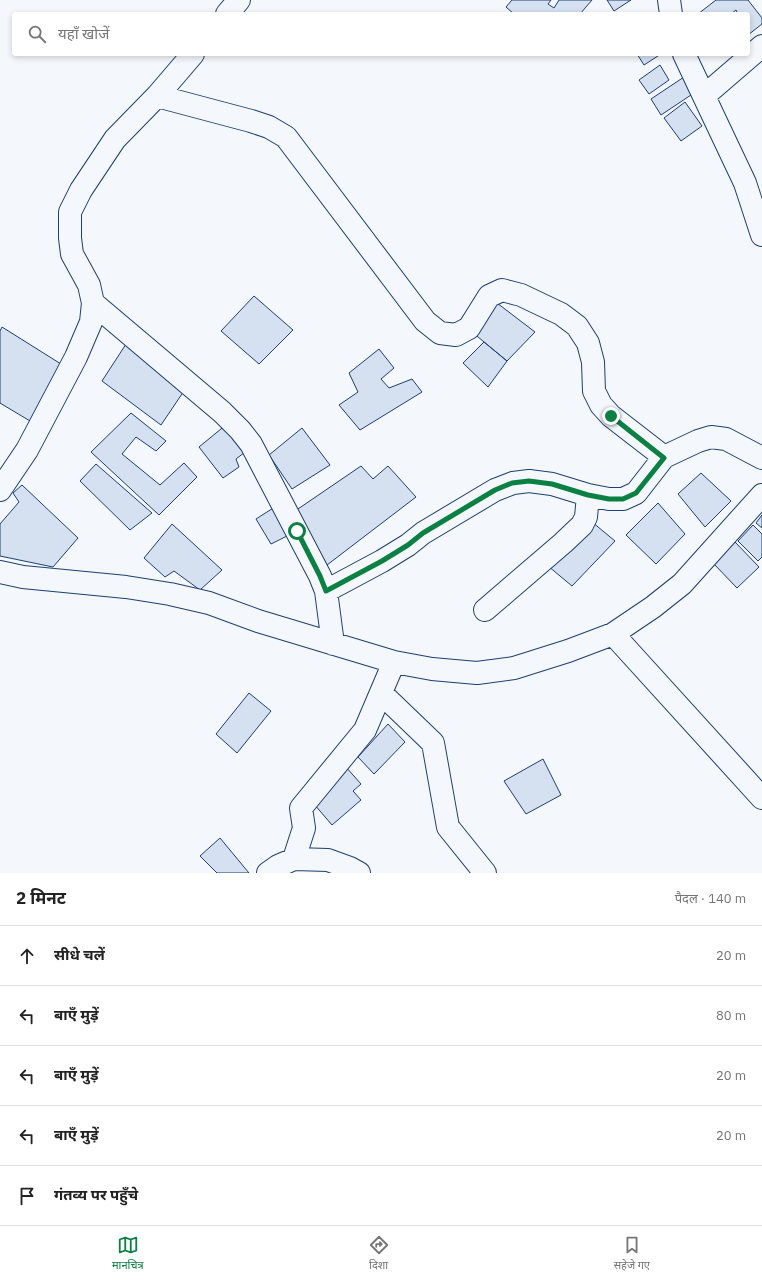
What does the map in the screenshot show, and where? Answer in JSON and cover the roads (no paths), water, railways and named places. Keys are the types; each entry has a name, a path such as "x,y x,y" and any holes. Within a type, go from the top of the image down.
{"street":[{"path":"229,12 239,0"},
{"path":"669,0 670,12"},
{"path":"704,96 762,46"},
{"path":"0,490 27,450 76,357 92,322 93,303 89,285 72,254 70,238 70,212 81,190 115,139 157,96 191,56"},
{"path":"685,56 745,183 762,235"},
{"path":"157,96 251,121 269,127 286,137 425,321 440,333 456,335 469,328 488,296 502,290 521,295 561,314 577,326 588,343 593,362 594,391 601,405 611,416 664,458"},
{"path":"93,303 222,412 240,430 254,451 320,576 326,591 334,644"},
{"path":"326,591 382,561 408,545 423,533 495,490 512,483 529,481 552,484 588,495 609,499 623,499 636,493 664,458 698,442 711,438 726,438 762,458"},
{"path":"485,610 582,525 586,517 588,495"},
{"path":"0,572 23,577 126,586 170,594 209,603 258,621 394,662 432,669 478,673 514,668 568,652 613,634 653,607 682,584 762,495"},
{"path":"613,634 762,798"},
{"path":"294,860 304,828 301,808 365,730 394,662"},
{"path":"381,693 433,743 448,827 485,873"},
{"path":"268,873 278,866 294,860 328,860 359,873"}]}
